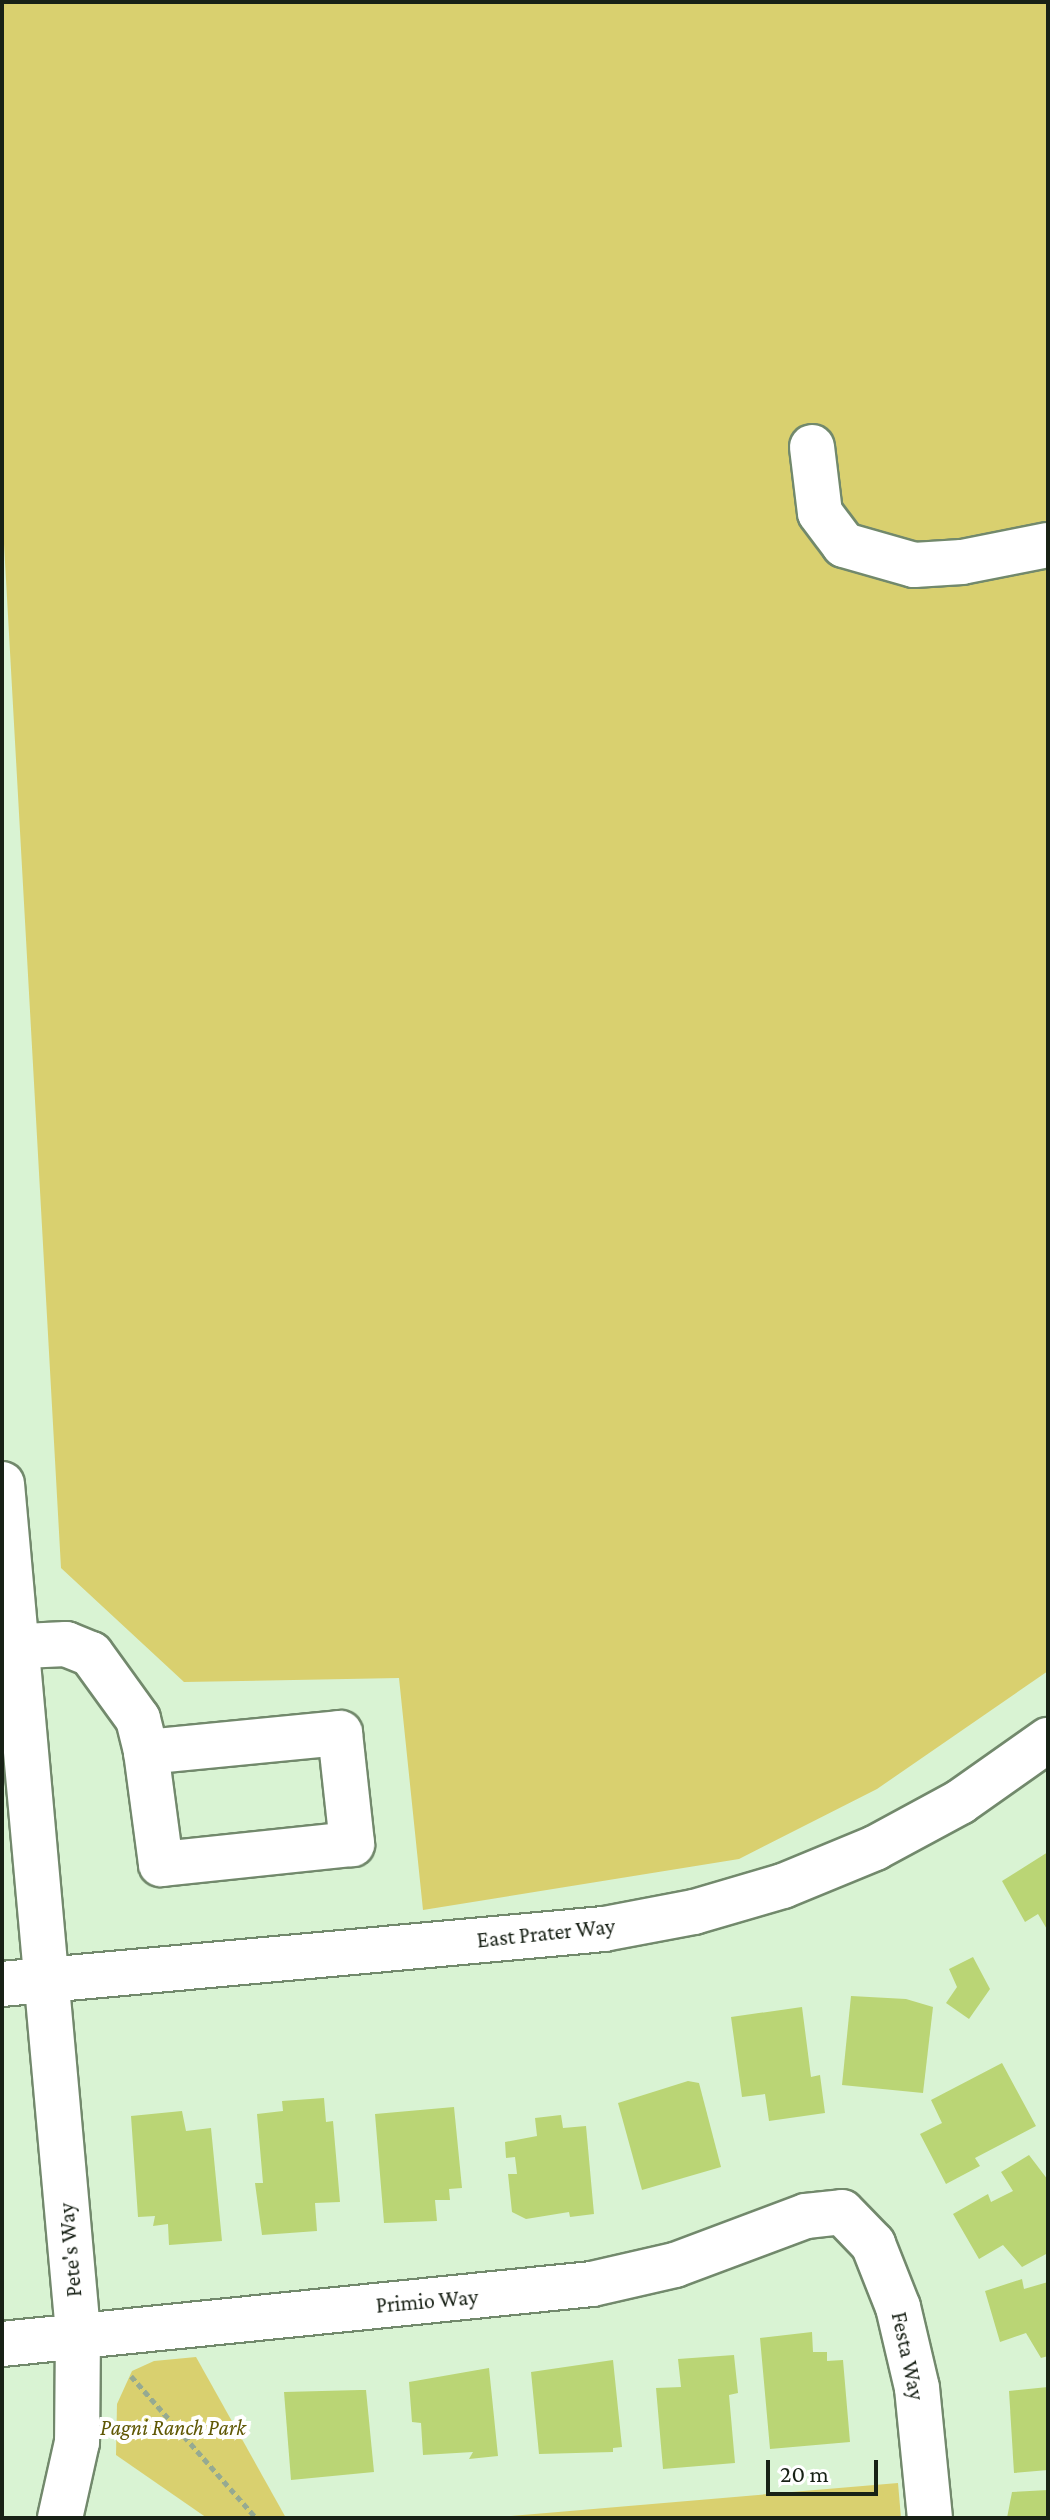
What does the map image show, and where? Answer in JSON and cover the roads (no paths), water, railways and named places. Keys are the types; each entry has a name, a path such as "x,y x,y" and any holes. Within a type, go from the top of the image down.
{"street":[{"path":"812,447 820,513 844,545 914,565 962,562 1048,545"},
{"name":"Pete's Way","path":"2,1484 9,1647 47,1980 78,2333 77,2442 60,2518"},
{"path":"9,1647 66,1644 91,1654 138,1719 146,1752 161,1864 352,1844 340,1733 146,1752"},
{"name":"East Prater Way","path":"2,1984 604,1929 694,1912 783,1886 875,1848 960,1802 1048,1740"},
{"name":"Primio Way","path":"2,2344 78,2333 592,2284 675,2265 845,2201"},
{"name":"Festa Way","path":"845,2201 873,2244 898,2307 917,2388 930,2518"}],"park label":[{"name":"Pagni Ranch Park","path":"173,2428"}]}
